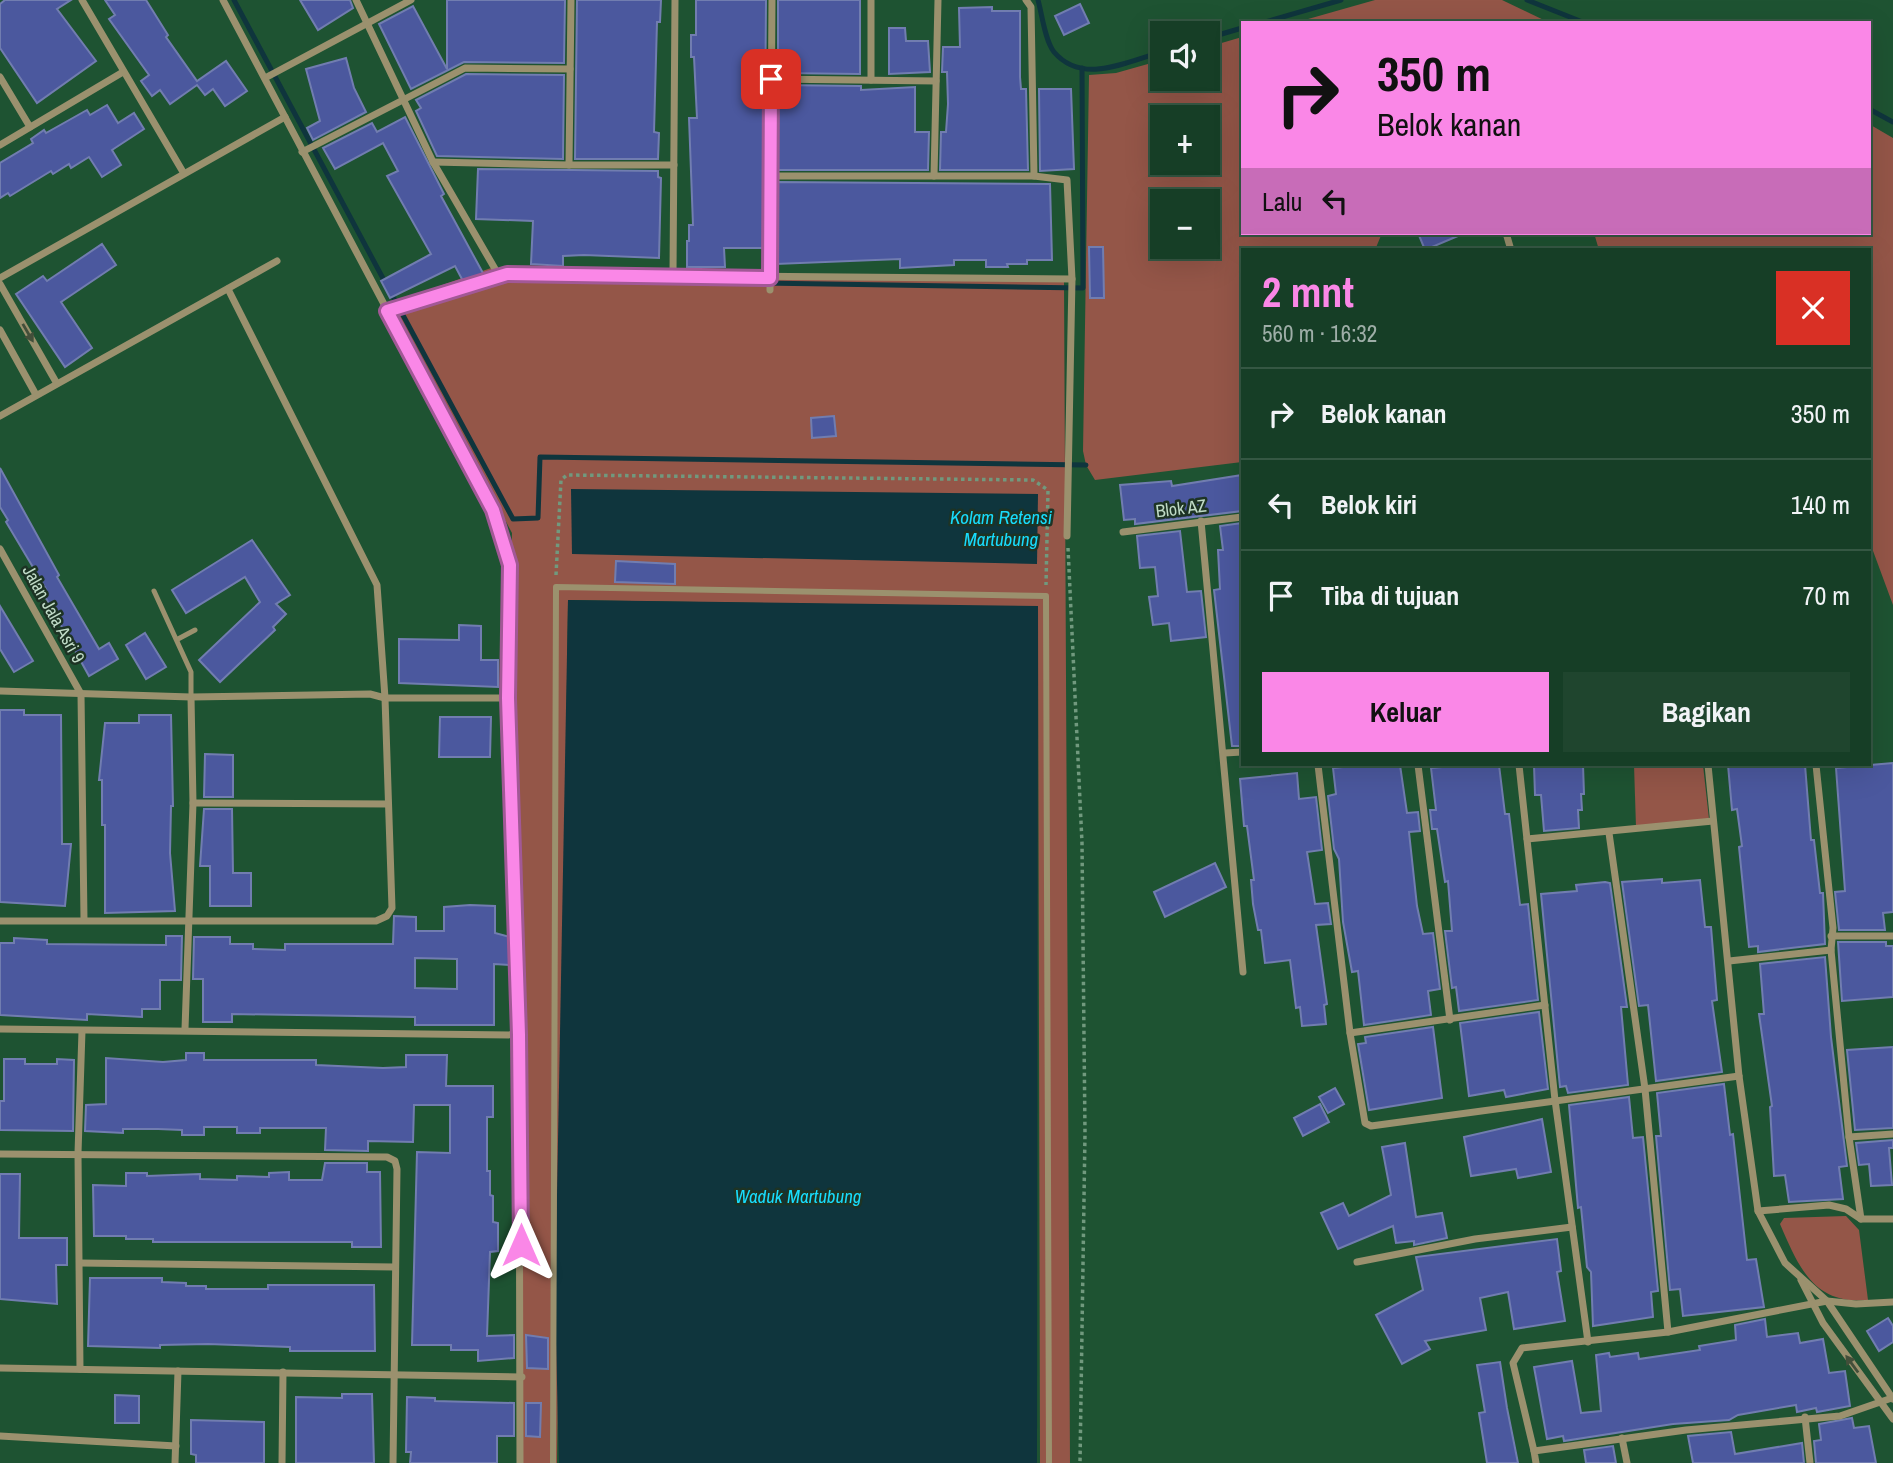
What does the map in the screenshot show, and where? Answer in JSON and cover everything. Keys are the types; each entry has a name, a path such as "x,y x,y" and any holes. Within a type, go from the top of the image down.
{"street":[{"path":"82,0 183,173"},
{"path":"223,0 493,510 510,565 508,698 519,1035 522,1377 520,1463"},
{"path":"356,0 406,100 433,162 498,274"},
{"path":"266,78 411,0"},
{"path":"569,164 571,0"},
{"path":"673,274 675,0"},
{"path":"770,290 772,0"},
{"path":"871,80 872,0"},
{"path":"934,176 938,0"},
{"path":"1026,0 1031,7 1034,176"},
{"path":"304,152 465,68 570,69"},
{"path":"0,145 122,72"},
{"path":"0,76 30,127"},
{"path":"771,79 936,81"},
{"path":"0,278 285,117"},
{"path":"433,162 674,165"},
{"path":"771,176 1034,176 1064,179 1068,183 1072,279 1068,536"},
{"path":"0,415 277,261"},
{"path":"389,310 498,274 1072,279"},
{"path":"0,284 56,382"},
{"path":"0,921 376,921 387,916 392,908 385,698 377,585 228,289"},
{"path":"0,330 36,393"},
{"name":"Blok AZ","path":"1123,532 1241,517"},
{"path":"1201,521 1225,753 1243,972"},
{"name":"Jalan Jala Asri 9","path":"0,549 81,694"},
{"path":"553,1463 556,587 1046,596 1049,1463"},
{"path":"0,691 191,697 370,694 385,698 508,698"},
{"path":"81,694 84,919"},
{"path":"185,1029 193,803 191,697"},
{"path":"1225,753 1241,752"},
{"path":"1318,766 1362,1116 1371,1126 1739,1076"},
{"path":"1418,766 1450,1020"},
{"path":"1519,766 1555,1100 1588,1342"},
{"path":"1534,1451 1805,1417 1840,1416 1893,1399 1827,1301 1785,1263 1758,1211 1739,1076 1708,766"},
{"path":"1816,766 1849,1137 1861,1219"},
{"path":"193,803 388,804"},
{"path":"1527,839 1713,821"},
{"path":"1609,833 1645,1088 1668,1332"},
{"path":"1831,936 1893,936"},
{"path":"1729,961 1831,950"},
{"path":"1350,1033 1545,1005"},
{"path":"0,1030 185,1029 519,1035"},
{"path":"80,1369 78,1153 82,1031"},
{"path":"1849,1137 1893,1134"},
{"path":"0,1154 387,1157 394,1161 397,1170 393,1463"},
{"path":"1758,1211 1829,1205 1846,1209 1861,1219 1893,1219"},
{"path":"1357,1262 1475,1239 1572,1227"},
{"path":"80,1263 395,1267"},
{"path":"1800,1278 1812,1305 1893,1419"},
{"path":"1536,1463 1513,1363 1515,1355 1522,1348 1668,1332 1747,1314 1827,1301 1856,1304 1893,1302"},
{"path":"0,1368 522,1377"},
{"path":"175,1463 178,1371"},
{"path":"282,1463 283,1372"},
{"path":"1805,1417 1810,1463"},
{"path":"0,1436 176,1446"},
{"path":"1622,1438 1627,1463"}],"lane":[{"path":"154,592 178,639 191,673 191,697"},
{"path":"178,639 195,630"}],"path":[{"path":"556,587 561,480 567,475 1033,480 1048,490 1046,596"},
{"path":"1068,536 1082,844 1085,1133 1080,1463"}],"shaded area":[{"path":"1375,0 1502,0 1546,21 1301,21"},
{"path":"1241,37 1241,235 1381,235 1376,248 1241,248 1241,462 1095,480 1086,465 1083,451 1089,75 1116,73 1150,63 1150,91 1220,91 1220,43"},
{"path":"1871,125 1893,138 1893,605 1871,545 1871,248 1598,248 1595,235 1871,235"},
{"path":"491,268 1064,281 1070,1463 1040,1463 1038,607 568,600 557,1463 520,1463 514,592 510,591 512,533 391,303"},
{"path":"1634,766 1703,766 1709,819 1636,827"},
{"path":"1846,1216 1859,1230 1868,1300 1849,1300 1821,1290 1802,1269 1780,1224 1784,1218"}],"water":[{"name":"Kolam Retensi Martubung","path":"571,489 1038,494 1037,564 572,554"},
{"name":"Waduk Martubung","path":"568,600 1038,606 1037,1463 559,1463 555,1303"}],"building":[{"path":"5,0 71,0 57,9 96,61 37,103 0,48 0,4"},
{"path":"105,0 146,0 168,35 166,37 197,81 226,61 247,91 225,106 213,89 205,95 197,85 170,104 160,90 152,96 141,81 149,75 109,19 115,15"},
{"path":"300,0 350,0 353,8 318,30"},
{"path":"447,0 565,0 564,63 464,62 411,89 379,24 413,6 447,69"},
{"path":"577,0 661,0 660,22 657,22 654,132 659,133 658,159 575,159"},
{"path":"696,0 766,0 764,248 724,248 725,267 687,267 689,225 693,225 689,118 697,118 694,57 691,57 691,35 696,35"},
{"path":"778,0 860,0 860,74 778,73"},
{"path":"1080,4 1089,23 1064,35 1055,16"},
{"path":"992,7 992,11 1020,11 1020,77 1021,89 1026,89 1028,170 940,170 941,132 946,132 948,104 947,72 942,72 943,47 960,47 959,8"},
{"path":"889,28 905,28 906,41 928,41 930,72 889,74"},
{"path":"346,58 354,88 366,112 313,140 307,128 320,121 306,69"},
{"path":"466,74 564,75 563,159 437,156 416,111 421,108 416,100"},
{"path":"778,85 861,86 861,90 915,87 915,132 929,132 928,170 777,170"},
{"path":"1039,89 1071,89 1074,169 1040,171"},
{"path":"107,105 118,123 134,113 144,129 112,150 121,165 102,177 89,157 71,168 69,164 53,174 51,171 10,196 8,193 0,198 0,163 33,143 31,139 44,130 46,133 87,110 90,115"},
{"path":"405,117 444,194 441,196 484,275 463,281 455,266 390,298 381,281 431,254 387,176 398,171 383,143 335,169 323,148 372,123 377,132"},
{"path":"478,169 658,171 658,177 661,178 659,258 584,255 563,256 563,266 531,264 533,221 476,219"},
{"path":"777,182 1050,184 1052,260 1027,260 1027,264 1007,264 1008,267 986,267 986,260 954,260 954,265 900,268 900,259 776,264"},
{"path":"1419,235 1460,235 1430,248 1424,248"},
{"path":"102,244 116,265 61,302 92,348 65,367 16,294 43,276 47,281"},
{"path":"1089,247 1103,247 1104,298 1090,298"},
{"path":"834,416 836,436 812,438 811,418"},
{"path":"0,468 59,575 57,577 99,649 109,643 118,659 89,676 42,591 46,589 6,522 8,520 0,507"},
{"path":"1241,475 1241,511 1135,524 1135,519 1124,520 1120,485 1171,481 1172,486"},
{"path":"1241,523 1241,746 1232,746 1214,590 1220,589 1218,550 1223,550 1220,526"},
{"path":"1180,531 1187,592 1201,591 1206,637 1171,641 1169,623 1153,625 1149,597 1158,596 1155,567 1140,568 1137,536"},
{"path":"252,540 290,595 276,604 286,614 273,627 275,630 220,682 199,660 260,602 245,577 186,613 172,590"},
{"path":"616,561 675,564 675,584 615,582"},
{"path":"0,606 33,661 14,672 0,649"},
{"path":"459,625 481,626 481,660 498,660 498,687 399,683 399,639 459,640"},
{"path":"145,633 166,667 146,679 126,645"},
{"path":"0,710 24,710 24,715 61,715 62,844 71,844 65,906 0,902"},
{"path":"139,715 171,715 173,806 170,853 175,911 105,913 105,825 102,825 102,780 99,780 105,723 139,723"},
{"path":"440,717 491,717 490,757 439,757"},
{"path":"205,754 233,755 233,797 204,797"},
{"path":"1893,763 1893,912 1883,913 1885,930 1839,930 1835,892 1845,891 1836,768"},
{"path":"1400,766 1407,813 1418,812 1420,831 1409,832 1417,906 1423,934 1433,933 1440,989 1428,991 1431,1015 1364,1025 1358,971 1352,972 1343,922 1339,859 1334,849 1328,796 1336,794 1333,768"},
{"path":"1499,766 1505,814 1509,814 1520,905 1528,904 1538,1000 1459,1011 1456,987 1452,988 1445,931 1452,931 1448,881 1445,882 1437,829 1432,829 1430,810 1436,810 1431,768"},
{"path":"1534,766 1583,766 1584,794 1581,794 1582,810 1578,810 1579,828 1544,831 1541,795 1535,795"},
{"path":"1728,766 1805,766 1811,840 1814,840 1820,893 1823,893 1825,944 1758,952 1758,946 1749,947 1739,847 1742,846 1737,809 1732,810"},
{"path":"1297,773 1299,799 1316,797 1322,850 1307,852 1315,904 1328,903 1331,924 1316,925 1327,1004 1324,1005 1326,1024 1302,1026 1300,1007 1296,1008 1290,960 1265,963 1261,930 1258,930 1253,904 1251,880 1254,880 1247,826 1244,826 1240,779"},
{"path":"204,809 232,809 233,873 251,873 251,906 210,906 210,866 200,866"},
{"path":"1215,863 1226,887 1165,917 1154,892"},
{"path":"1662,879 1662,883 1700,880 1705,927 1711,927 1717,1000 1712,1001 1722,1072 1656,1081 1648,1005 1639,1006 1622,882"},
{"path":"1610,883 1627,1007 1621,1007 1628,1085 1568,1093 1566,1086 1560,1087 1541,894 1577,891 1576,885"},
{"path":"495,906 495,933 510,937 511,965 494,964 494,1025 415,1025 415,1017 232,1014 232,1022 203,1022 203,979 193,979 194,937 230,937 230,944 253,944 253,949 285,950 285,944 393,944 394,916 416,917 416,931 444,931 444,907","holes":["415,958 457,959 457,989 415,988"]},
{"path":"166,936 182,936 181,980 160,980 160,1009 142,1009 142,1017 87,1014 87,1020 0,1015 0,943 14,943 14,938 47,940 47,944 166,945"},
{"path":"1838,942 1886,942 1886,946 1893,946 1893,997 1842,1001"},
{"path":"1825,957 1831,1037 1847,1166 1839,1167 1843,1199 1789,1202 1785,1175 1774,1176 1772,1106 1759,1014 1764,1014 1760,964"},
{"path":"1539,1012 1548,1089 1506,1097 1504,1090 1469,1096 1460,1023"},
{"path":"1433,1027 1442,1098 1369,1110 1358,1044 1366,1043 1365,1037"},
{"path":"1893,1047 1893,1128 1855,1130 1847,1050"},
{"path":"186,1053 204,1053 204,1060 316,1060 316,1065 383,1068 406,1067 406,1055 447,1055 446,1086 493,1086 493,1117 487,1117 487,1171 490,1171 490,1195 493,1196 493,1222 498,1223 498,1251 490,1252 487,1336 514,1335 514,1358 478,1361 478,1350 451,1350 451,1345 412,1345 417,1152 450,1153 450,1105 414,1105 413,1142 368,1141 368,1151 325,1150 326,1128 260,1128 260,1133 237,1133 237,1127 204,1127 204,1135 182,1135 182,1130 158,1129 123,1129 123,1133 85,1131 86,1105 106,1104 106,1058 163,1062 186,1060"},
{"path":"4,1059 25,1059 25,1064 57,1064 57,1059 74,1060 73,1131 0,1130 0,1101 4,1101"},
{"path":"1724,1084 1730,1135 1733,1134 1747,1260 1756,1259 1764,1307 1683,1316 1680,1289 1670,1290 1656,1136 1661,1136 1657,1093"},
{"path":"1335,1088 1344,1104 1328,1113 1319,1097"},
{"path":"1629,1097 1633,1138 1643,1137 1658,1291 1651,1292 1653,1317 1593,1326 1591,1272 1587,1267 1581,1207 1578,1208 1569,1105"},
{"path":"1320,1104 1329,1122 1303,1136 1294,1118"},
{"path":"1542,1119 1551,1172 1518,1178 1516,1169 1471,1176 1464,1137"},
{"path":"1893,1140 1893,1148 1889,1148 1892,1185 1871,1186 1869,1164 1859,1165 1856,1143"},
{"path":"1405,1143 1416,1217 1442,1213 1447,1238 1414,1245 1414,1241 1396,1243 1393,1226 1338,1249 1321,1213 1343,1203 1349,1216 1391,1195 1382,1147"},
{"path":"325,1163 367,1163 367,1172 380,1172 381,1247 352,1247 352,1242 153,1242 153,1239 126,1239 126,1236 94,1236 93,1185 126,1186 126,1173 147,1173 147,1176 200,1174 200,1179 237,1180 237,1176 269,1177 269,1173 289,1172 289,1180 322,1180"},
{"path":"0,1174 20,1174 19,1238 67,1238 67,1265 56,1265 57,1304 0,1299"},
{"path":"1557,1239 1561,1271 1557,1272 1565,1321 1514,1329 1508,1292 1480,1298 1486,1330 1425,1341 1430,1349 1402,1364 1376,1315 1423,1290 1416,1257"},
{"path":"90,1278 162,1278 162,1282 206,1286 206,1289 268,1289 268,1285 374,1285 375,1351 290,1351 290,1347 208,1344 160,1345 160,1348 88,1346"},
{"path":"1888,1318 1893,1326 1893,1342 1879,1351 1867,1331"},
{"path":"1765,1319 1767,1337 1798,1333 1800,1343 1823,1339 1829,1373 1845,1371 1850,1406 1817,1412 1816,1408 1797,1412 1796,1405 1738,1415 1729,1420 1673,1424 1564,1441 1563,1436 1547,1439 1534,1367 1572,1361 1581,1413 1601,1411 1596,1355 1609,1353 1610,1357 1638,1353 1639,1359 1700,1350 1699,1346 1736,1340 1735,1325"},
{"path":"526,1335 548,1338 548,1369 527,1368"},
{"path":"1500,1362 1518,1463 1487,1463 1479,1413 1485,1412 1477,1365"},
{"path":"342,1394 372,1394 374,1463 296,1463 296,1397 342,1398"},
{"path":"115,1395 139,1396 139,1423 115,1423"},
{"path":"407,1397 435,1398 435,1401 514,1403 514,1436 497,1436 497,1463 410,1463 411,1452 406,1452"},
{"path":"526,1403 541,1403 540,1437 526,1436"},
{"path":"1852,1418 1854,1428 1869,1426 1876,1463 1816,1463 1814,1441 1821,1440 1819,1424"},
{"path":"191,1420 264,1422 264,1463 196,1463 196,1455 191,1454"},
{"path":"1731,1432 1735,1454 1802,1443 1804,1463 1693,1463 1688,1436"},
{"path":"1613,1446 1616,1463 1586,1463 1584,1450"}],"waterway":[{"path":"234,0 386,284"},
{"path":"1038,0 1051,47 1066,62 1078,68 1106,68 1150,56"},
{"path":"1269,21 1341,0"},
{"path":"1527,0 1580,21"},
{"path":"1220,34 1241,28"},
{"path":"497,279 1083,288 1082,68"},
{"path":"1871,110 1893,122"},
{"path":"391,293 513,519 538,518 540,457 1086,465"},
{"path":"401,311 448,296"}],"route":[{"path":"521,1245 519,1035 508,698 510,565 493,510 387,311 498,274 673,274 770,278 771,79"}]}
